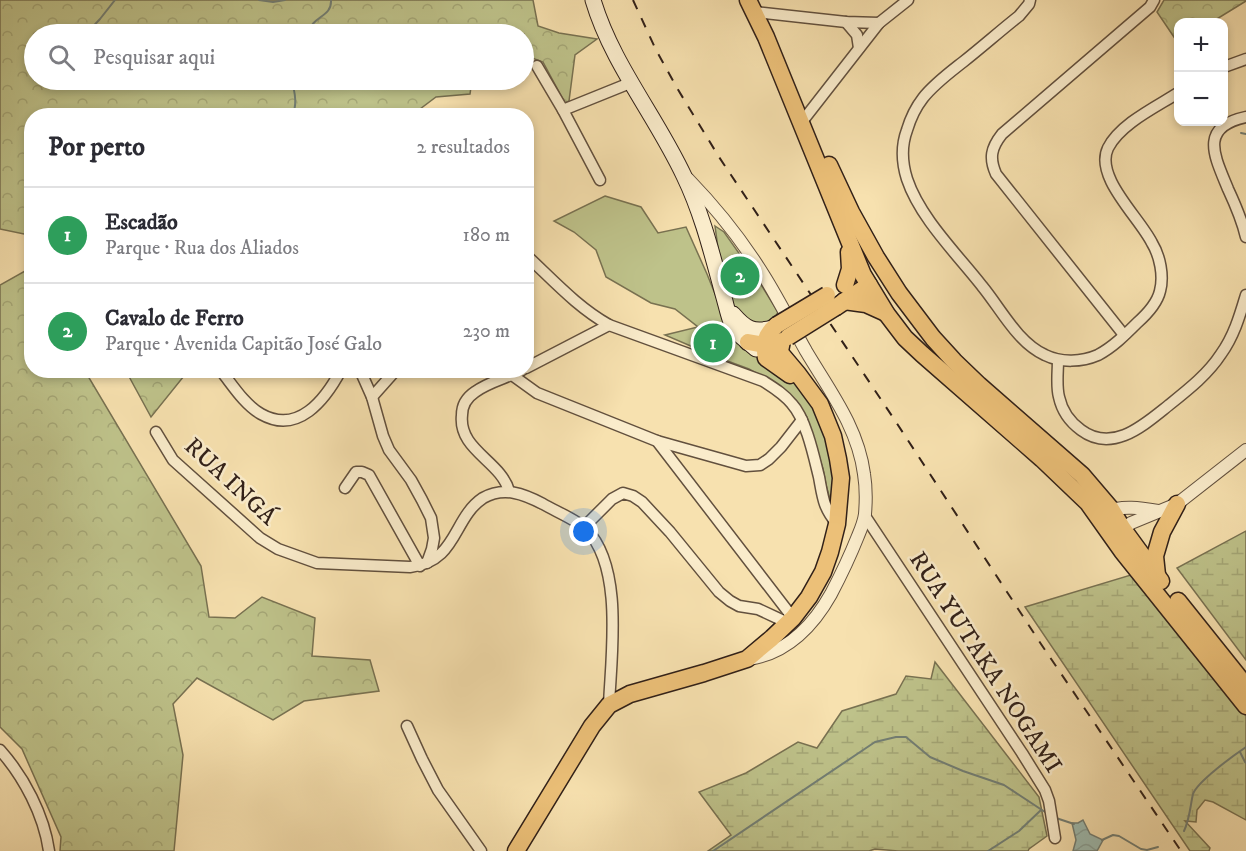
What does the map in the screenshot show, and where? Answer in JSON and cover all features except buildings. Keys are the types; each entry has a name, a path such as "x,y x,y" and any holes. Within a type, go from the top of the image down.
{"main road":[{"path":"593,0 598,18 630,83 684,175 705,226 732,325 810,390"},
{"path":"755,6 804,119 876,257 899,293 933,338 954,361 1082,475 1118,533 1246,706"},
{"path":"804,119 848,242 886,313 905,338 1060,474 1088,503 1104,512"},
{"path":"838,297 850,269 848,242"},
{"path":"759,348 868,280 876,257"},
{"path":"868,280 899,293"},
{"path":"838,297 866,304 886,313"},
{"path":"726,304 738,320 751,329 780,333"},
{"path":"516,851 592,726 609,705 630,694 747,659 790,620 809,597 823,572 837,524 841,478 838,459 820,404 780,351 780,333"},
{"path":"905,338 919,347 926,346 933,338"},
{"path":"1157,576 1155,556 1162,532 1177,504"},
{"path":"1118,533 1157,576 1246,686"}],"street":[{"path":"804,119 879,23 908,0"},
{"path":"1030,0 1019,16 937,83 921,100 906,132 903,165 907,180 925,215 1014,328 1031,346 1044,355 1058,360 1086,359 1097,355 1124,335 1145,316 1155,303 1160,291 1162,276 1159,261 1152,243 1112,184 1106,164 1107,150 1115,137 1130,124 1174,96"},
{"path":"1124,335 996,174 992,165 992,154 1002,134 1150,7 1154,0"},
{"path":"755,6 846,22 879,23"},
{"path":"846,22 857,35 859,48"},
{"path":"1228,65 1246,58"},
{"path":"537,66 600,180"},
{"path":"562,110 630,83"},
{"path":"1246,117 1225,124 1217,133 1214,144 1215,158 1246,237"},
{"path":"684,175 725,219 764,276 805,349 840,404 859,451 864,474 865,516 847,565 828,600 792,642 763,657 747,659"},
{"path":"534,263 577,304 609,325 763,381 781,393 794,405 802,420 815,462 825,507 837,524"},
{"path":"1058,360 1059,396 1065,414 1086,434 1102,439 1119,438 1144,425 1208,372 1235,329 1246,295"},
{"path":"534,364 609,325"},
{"path":"227,378 246,402 259,413 272,419 286,421 301,417 317,405 337,378"},
{"path":"364,378 389,450 411,480 431,519 434,538 432,549 424,564"},
{"path":"372,397 389,378"},
{"path":"506,378 475,392 463,404 461,417 466,439 500,473 509,491"},
{"path":"522,378 537,393 657,441 746,466 760,465 781,447 802,420"},
{"name":"RUA INGÁ","path":"156,432 173,460 260,538 278,549 317,563 410,567 424,564"},
{"path":"657,441 790,620"},
{"path":"1118,533 1131,523 1177,504 1246,450"},
{"path":"345,488 356,472 369,475 424,564"},
{"path":"424,564 446,549 474,506 485,497 500,492 509,491 531,497 584,527 596,541 604,559 612,597 609,705"},
{"path":"584,527 612,499 623,493 633,496 642,502 670,532 719,592 739,606 758,609 790,620"},
{"path":"1104,512 1121,507 1144,508 1160,512"},
{"name":"RUA YUTAKA NOGAMI","path":"865,516 1045,790 1055,838"},
{"path":"406,726 438,790 481,851"},
{"path":"0,750 28,791 41,821 49,851"}],"green space":[{"path":"0,0 533,0 538,26 559,33 597,39 575,55 569,101 565,103 543,62 534,59 534,24 24,24 24,90 471,90 470,94 436,97 421,108 24,108 24,234 0,229"},
{"path":"1164,0 1246,0 1218,18 1174,18 1174,37 1157,12"},
{"path":"605,196 641,207 658,233 686,227 719,304 751,351 803,389 822,416 831,446 835,495 830,499 810,427 778,385 749,369 665,335 698,327 675,309 651,303 606,277 596,250 574,232 554,221"},
{"path":"715,226 724,232 778,312 773,321 761,326 745,320 733,308"},
{"path":"24,272 24,378 89,378 201,566 209,617 235,618 262,597 315,618 312,656 370,660 379,691 304,701 273,720 197,678 173,704 183,755 174,851 60,851 61,837 22,749 0,727 0,285"},
{"path":"130,378 182,378 151,417"},
{"path":"1246,531 1246,660 1177,568"},
{"path":"1134,574 1246,713 1246,820 1205,800 1197,810 1196,822 1185,821 1210,848 1209,851 1190,851 1025,607"},
{"path":"935,662 1039,797 1047,836 1028,851 875,849 869,851 708,851 731,835 699,792 746,773 798,742 817,748 842,711 896,694 906,676 931,679"}],"water":[{"path":"1083,820 1090,834 1103,840 1097,851 1073,851 1076,840 1072,823"}],"waterway":[{"path":"95,24 115,0"},
{"path":"259,0 273,2 285,0"},
{"path":"312,24 325,14 331,0"},
{"path":"294,90 295,108"},
{"path":"1241,133 1246,134"},
{"path":"713,851 875,742 896,737 906,737 930,757 1004,785 1048,814"},
{"path":"1184,831 1196,789 1217,769 1246,747"},
{"path":"1240,752 1246,763"},
{"path":"988,851 1019,831 1041,810"},
{"path":"1056,818 1074,824"},
{"path":"1102,840 1113,835 1141,849 1158,847"}],"railway":[{"path":"633,0 656,50 719,157 1041,644 1181,851"}],"place":[{"name":"Cavalo de Ferro","path":"740,276"},
{"name":"Escadão","path":"713,343"}]}
